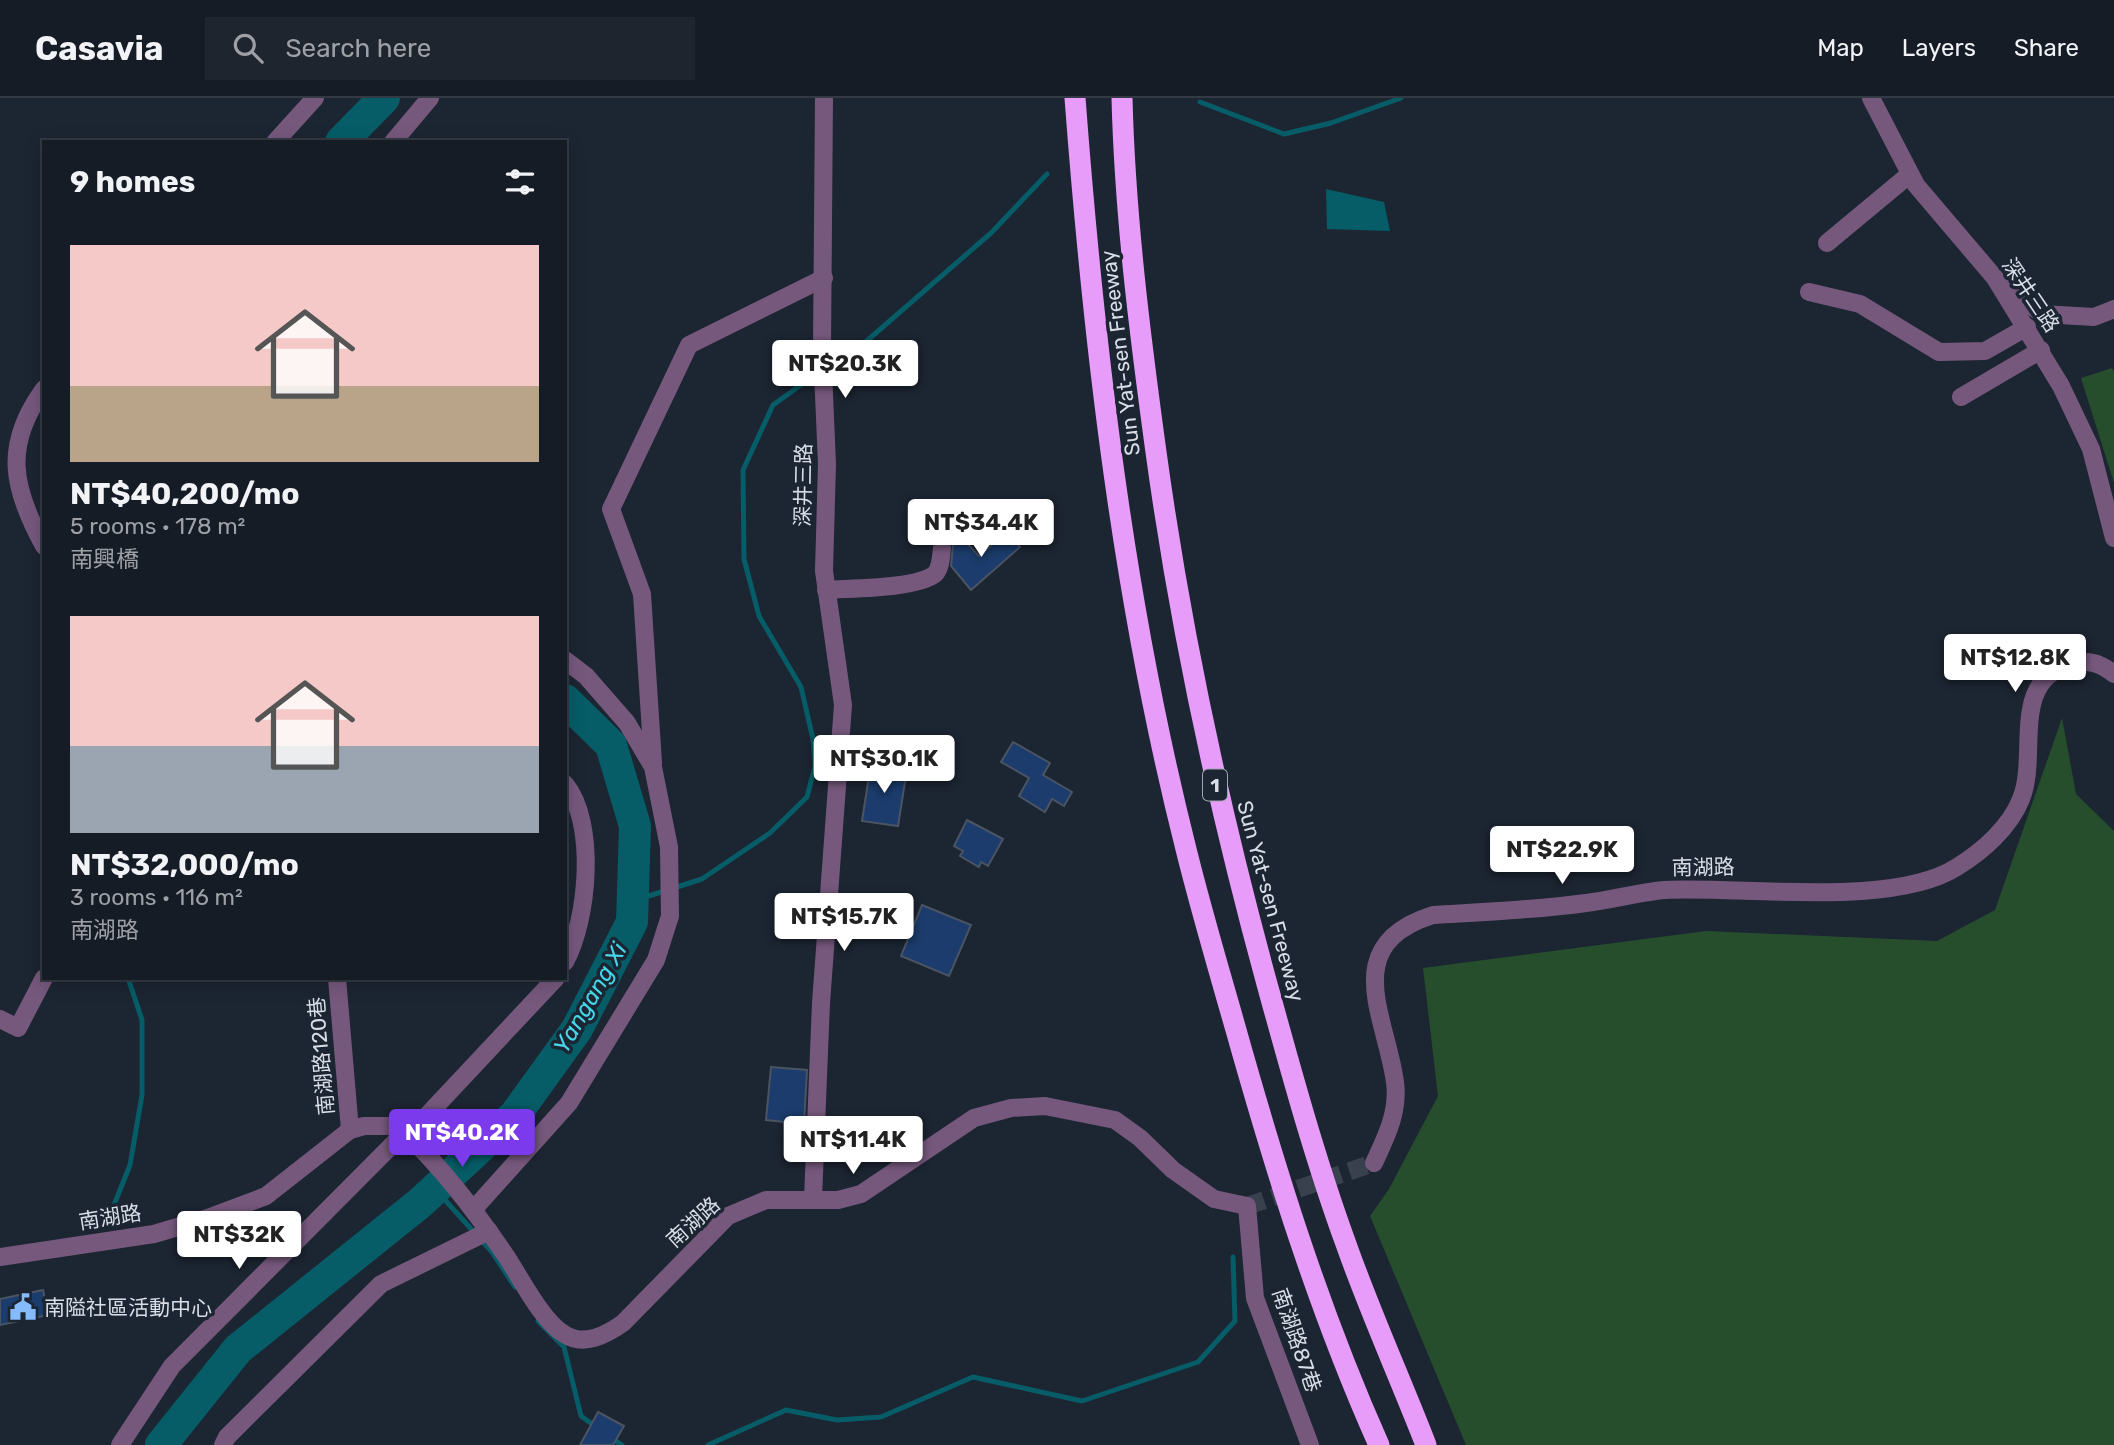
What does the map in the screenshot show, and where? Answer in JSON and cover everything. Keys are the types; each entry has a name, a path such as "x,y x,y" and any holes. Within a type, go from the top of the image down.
{"highway":[{"name":"Sun Yat-sen Freeway","path":"1075,98 1085,227 1122,528 1185,847 1273,1161 1317,1293 1379,1445"},
{"name":"Sun Yat-sen Freeway","path":"1122,98 1130,234 1144,367 1170,554 1204,738 1227,839 1293,1079 1346,1244 1426,1445"}],"street":[{"path":"277,140 315,98"},
{"path":"395,140 430,98"},
{"name":"深井三路","path":"813,1199 821,1003 842,705 825,590 827,464 822,348 824,278 821,177 824,98"},
{"name":"深井三路","path":"1871,98 1910,174 1943,220 1995,278 2041,350 2091,449 2114,538"},
{"path":"1827,243 1910,174"},
{"path":"473,1210 569,1103 656,960 670,916 669,847 653,767 642,594 611,509 689,345 824,278"},
{"path":"1995,278 2042,314 2094,317 2114,309"},
{"path":"1809,292 1860,304 1940,352 1985,351 2026,327"},
{"path":"1961,397 2041,350"},
{"path":"42,392 22,424 15,468 23,505 42,541"},
{"path":"825,590 914,582 935,574 940,565 942,548"},
{"path":"567,662 586,676 618,713 653,767"},
{"name":"南湖路","path":"1374,1163 1394,1121 1395,1082 1373,986 1377,964 1389,942 1414,921 1433,915 1588,903 1663,890 1847,891 1896,888 1939,877 1958,867 1994,837 2013,816 2022,797 2027,776 2029,715 2042,683 2053,671 2085,662 2101,664 2114,674"},
{"path":"567,789 581,826 587,884 584,904 567,956"},
{"path":"0,1019 18,1028 43,980"},
{"name":"南湖路120巷","path":"337,980 350,1130"},
{"path":"120,1445 172,1366 405,1132 421,1122 554,980"},
{"name":"南湖路","path":"405,1132 489,1231 548,1321 565,1336 586,1340 604,1336 623,1324 728,1216 766,1200 838,1200 861,1194 974,1118 1011,1108 1045,1106 1115,1120 1140,1138 1173,1170 1214,1199 1247,1206"},
{"path":"350,1130 364,1126 397,1126 405,1132"},
{"name":"南湖路","path":"0,1257 153,1234 208,1218 266,1196 350,1130"},
{"name":"南湖路87巷","path":"1247,1206 1255,1298 1310,1445"},
{"path":"223,1445 227,1437 381,1284 489,1231"}],"green space":[{"path":"2112,368 2114,372 2114,483 2081,378"},
{"path":"2062,718 2076,794 2114,831 2114,1445 1466,1445 1370,1216 1389,1189 1438,1096 1423,968 1706,931 1937,941 1995,910"}],"water":[{"path":"1326,189 1384,202 1390,231 1327,229"}],"building":[{"path":"1006,532 1020,547 971,590 951,566 953,545 962,538 979,556"},
{"path":"1013,742 1050,763 1043,775 1072,792 1064,806 1052,799 1045,812 1019,796 1029,778 1001,762"},
{"path":"871,763 907,769 898,826 862,821"},
{"path":"967,820 1003,839 988,866 981,862 979,867 960,856 963,851 954,846"},
{"path":"922,905 971,925 949,976 901,956"},
{"path":"771,1067 807,1070 804,1124 766,1120"},
{"name":"南隘社區活動中心","path":"43,1290 48,1315 0,1325 0,1299"},
{"path":"598,1412 624,1426 613,1445 580,1445"}],"waterway":[{"name":"Yangang Xi","path":"343,140 384,98"},
{"path":"1200,102 1284,134 1331,123 1401,98"},
{"path":"839,365 991,233 1047,174"},
{"path":"633,901 702,879 770,833 807,797 815,766 813,739 801,687 759,616 744,559 743,470 773,405 809,379"},
{"name":"Yangang Xi","path":"161,1445 238,1349 420,1203 515,1115 577,1029 632,922 635,826 611,745 567,702"},
{"path":"106,1225 130,1165 142,1095 142,1020 129,980"},
{"path":"435,1189 492,1252 515,1287"},
{"path":"708,1445 786,1410 837,1420 881,1417 973,1377 1082,1401 1198,1362 1235,1321 1233,1257"},
{"path":"538,1321 564,1347 581,1416 596,1427"},
{"path":"610,1437 622,1445"}],"tunnel":[{"path":"1247,1206 1374,1163"}],"place":[{"name":"南隘社區活動中心","path":"23,1307"}]}
